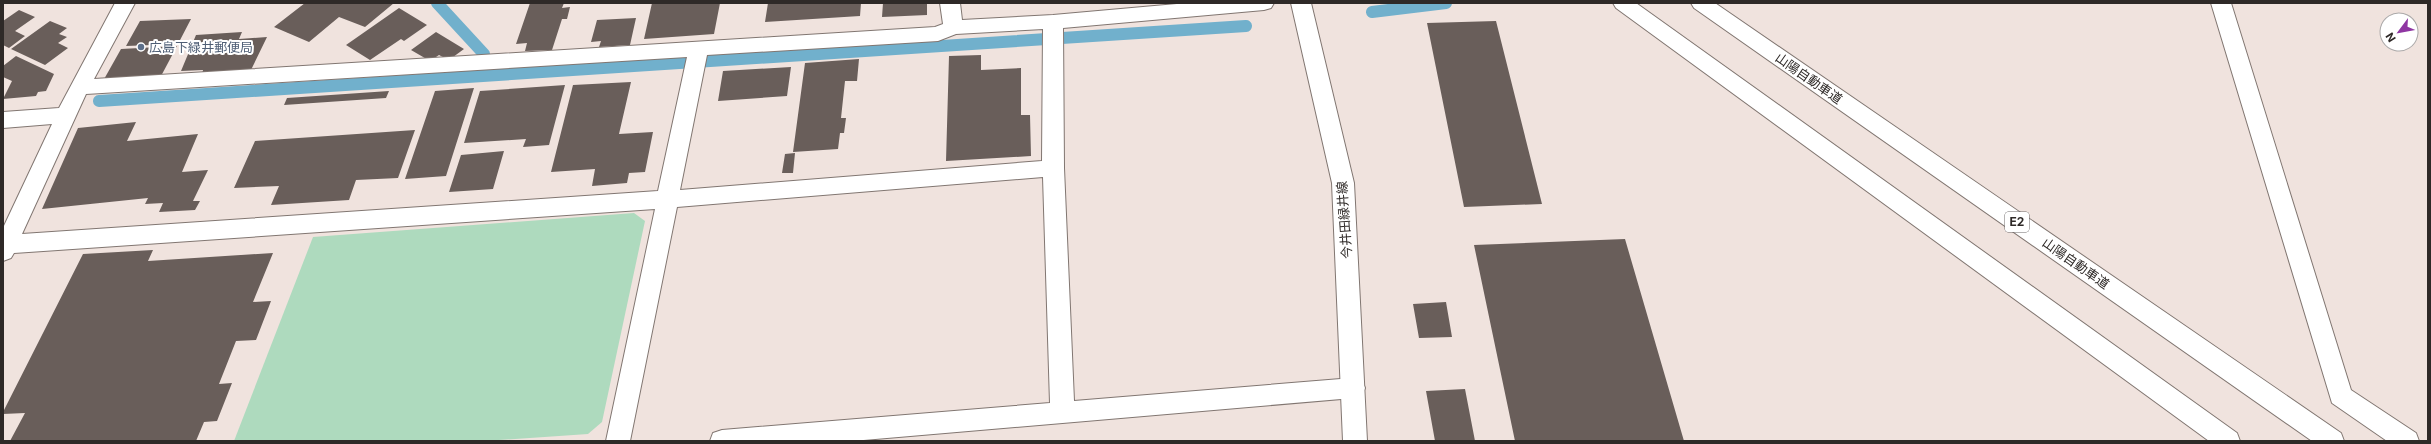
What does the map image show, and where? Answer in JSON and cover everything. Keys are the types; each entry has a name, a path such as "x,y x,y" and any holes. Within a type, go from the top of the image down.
{"main road":[{"path":"125,3 65,115 5,248 1053,168"},
{"path":"950,3 953,27"},
{"path":"79,87 938,34 953,27 1053,22 1264,3"},
{"name":"今井田緑井線","path":"1301,3 1343,183 1355,441"},
{"path":"1624,3 2228,441"},
{"name":"山陽自動車道","path":"1701,3 2332,441"},
{"path":"2221,3 2341,396 2407,441"},
{"path":"1053,22 1053,168 1062,412"},
{"path":"618,441 669,198 698,50"},
{"path":"3,120 65,115"},
{"path":"722,441 1353,388"}],"green space":[{"path":"634,213 645,221 602,422 588,434 484,441 234,441 313,237"}],"building":[{"path":"305,3 394,3 365,27 339,17 309,42 274,27"},
{"path":"530,3 564,3 562,8 570,7 567,19 562,19 552,50 525,51 527,43 516,44"},
{"path":"652,3 720,3 714,34 644,39"},
{"path":"768,3 861,3 860,16 765,22"},
{"path":"883,3 927,3 927,15 882,17"},
{"path":"399,8 427,25 404,41 401,39 370,60 346,45"},
{"path":"19,10 35,17 15,31 25,36 9,48 3,45 3,21"},
{"path":"636,18 630,45 599,47 601,41 591,42 597,20"},
{"path":"191,19 178,44 126,46 140,21"},
{"path":"50,21 67,28 59,34 67,37 58,43 68,48 45,65 11,49"},
{"path":"1496,21 1542,204 1464,207 1427,23"},
{"path":"242,32 239,39 267,37 250,72 202,74 203,70 181,71 196,35"},
{"path":"436,32 464,49 449,60 439,55 430,61 411,50"},
{"path":"177,46 160,78 103,81 121,49"},
{"path":"981,55 981,70 1021,68 1021,115 1030,115 1031,156 946,161 949,56"},
{"path":"16,56 54,74 46,91 38,92 36,96 3,99 12,81 3,77 3,66"},
{"path":"859,59 857,81 845,81 841,118 846,118 844,133 840,133 838,149 793,152 805,63"},
{"path":"791,67 787,96 718,101 723,71"},
{"path":"631,82 619,134 653,132 645,172 629,173 627,183 592,186 595,169 551,172 573,85"},
{"path":"565,85 549,145 523,147 526,139 464,143 480,91"},
{"path":"474,88 446,176 405,179 435,91"},
{"path":"389,91 386,98 284,105 287,98"},
{"path":"136,122 127,141 198,134 182,172 208,170 193,201 200,201 195,210 159,212 163,203 145,204 148,198 42,209 78,128"},
{"path":"415,130 398,178 356,180 349,200 271,205 279,186 234,188 255,141"},
{"path":"504,151 493,189 449,192 461,155"},
{"path":"795,153 793,173 782,173 785,154"},
{"path":"1625,239 1684,441 1515,441 1474,245"},
{"path":"153,250 148,261 273,253 253,302 271,301 256,340 236,341 219,384 232,383 217,421 204,422 196,441 10,441 25,413 3,414 3,412 83,254"},
{"path":"1446,302 1452,337 1419,338 1413,304"},
{"path":"1465,389 1475,441 1435,441 1426,391"}],"waterway":[{"path":"437,3 484,54"},
{"path":"1372,12 1446,3"},
{"path":"99,101 1246,26"}],"place":[{"name":"広島下緑井郵便局","path":"141,47"}]}
